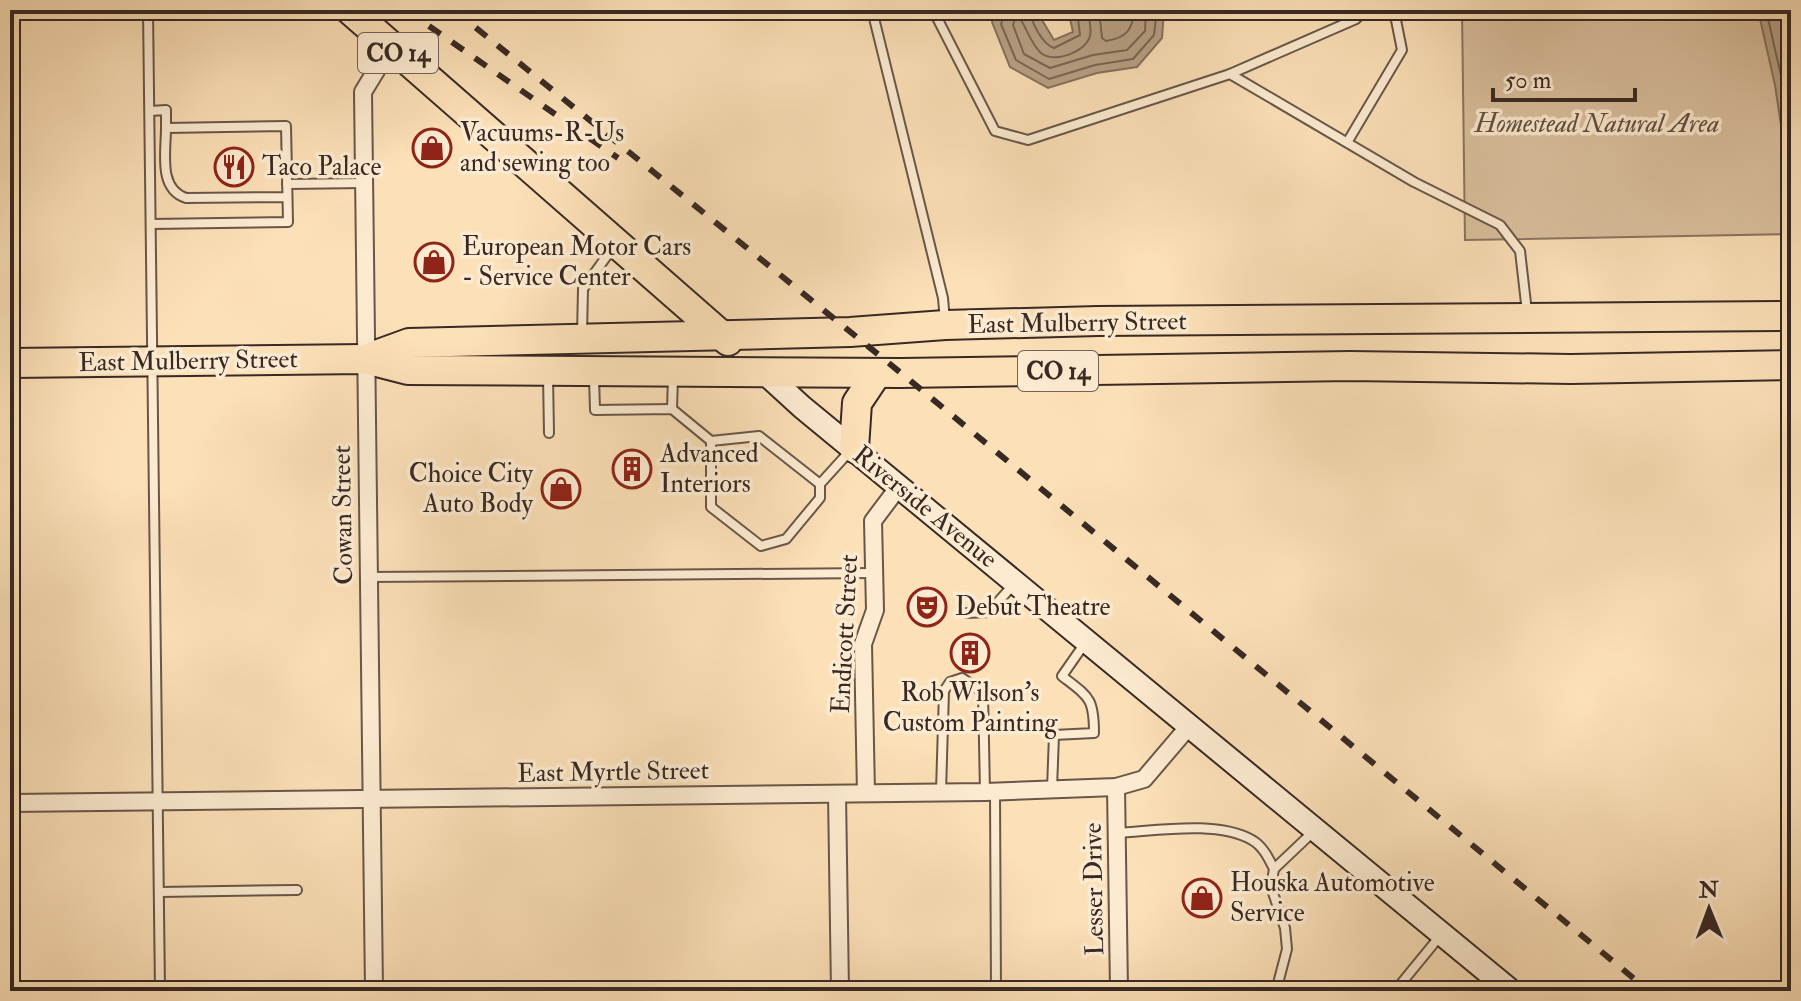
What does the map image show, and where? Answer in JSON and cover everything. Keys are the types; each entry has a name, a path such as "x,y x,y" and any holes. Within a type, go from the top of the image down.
{"highway":[{"name":"Riverside Avenue","path":"350,10 765,373"},
{"name":"East Mulberry Street","path":"365,359 409,343 850,332 945,325 1791,316"},
{"name":"East Mulberry Street","path":"10,363 365,359 408,370 673,373 1350,366 1571,369 1791,365"},
{"path":"854,448 857,403 877,373"}],"main road":[{"name":"Riverside Avenue","path":"765,373 802,407 1508,990"}],"street":[{"name":"Cowan Street","path":"374,991 363,92 391,46"},
{"name":"Endicott Street","path":"866,793 863,644 875,610 873,521 900,485"},
{"name":"East Myrtle Street","path":"10,803 990,792 1116,787 1144,779 1190,725"},
{"name":"Lesser Drive","path":"1116,787 1119,991"},
{"path":"837,794 840,991"}],"lane":[{"path":"148,10 160,991"},
{"path":"872,10 943,298 945,325"},
{"path":"933,10 995,131 1028,140 1230,74 1356,19 1365,10"},
{"path":"1348,141 1402,50 1394,10"},
{"path":"1230,74 1414,182 1500,225 1520,251 1527,318"},
{"path":"150,111 166,110 166,179 178,196 287,197"},
{"path":"151,224 288,222 286,126 166,128"},
{"path":"287,184 364,183"},
{"path":"582,339 583,289 615,244"},
{"path":"548,372 549,433"},
{"path":"594,372 595,410 672,409 711,441 759,436 820,484"},
{"path":"672,409 673,373"},
{"path":"711,441 711,507 761,546 786,539 820,498 820,484 854,448"},
{"path":"367,577 874,573"},
{"path":"967,613 989,612 1016,582"},
{"path":"1052,790 1054,735 1094,733 1094,707 1089,696 1062,676 1087,640"},
{"path":"941,792 944,691 950,682 962,678 983,692 990,792 996,991"},
{"path":"1117,833 1205,828 1252,840 1267,855 1274,869 1271,887 1285,928 1287,949 1276,991"},
{"path":"1274,869 1316,829"},
{"path":"159,892 297,890"},
{"path":"1395,991 1442,934"}],"green space":[{"name":"Homestead Natural Area","path":"1462,10 1791,10 1791,234 1465,240"}],"water":[{"path":"1000,10 1036,10 1054,40 1073,32 1068,10 1164,10 1162,38 1137,67 1097,73 1048,88 1010,67 992,22"},
{"path":"1758,10 1791,10 1791,192 1775,85"}],"railway":[{"path":"406,10 618,158"},
{"path":"454,10 901,373 1649,991"}],"place":[{"name":"Vacuums-R-Us and sewing too","path":"432,148"},
{"name":"Taco Palace","path":"234,167"},
{"name":"European Motor Cars - Service Center","path":"434,262"},
{"name":"Advanced Interiors","path":"632,469"},
{"name":"Choice City Auto Body","path":"561,489"},
{"name":"Debut Theatre","path":"927,607"},
{"name":"Rob Wilson's Custom Painting","path":"970,653"},
{"name":"Houska Automotive Service","path":"1202,898"}]}
